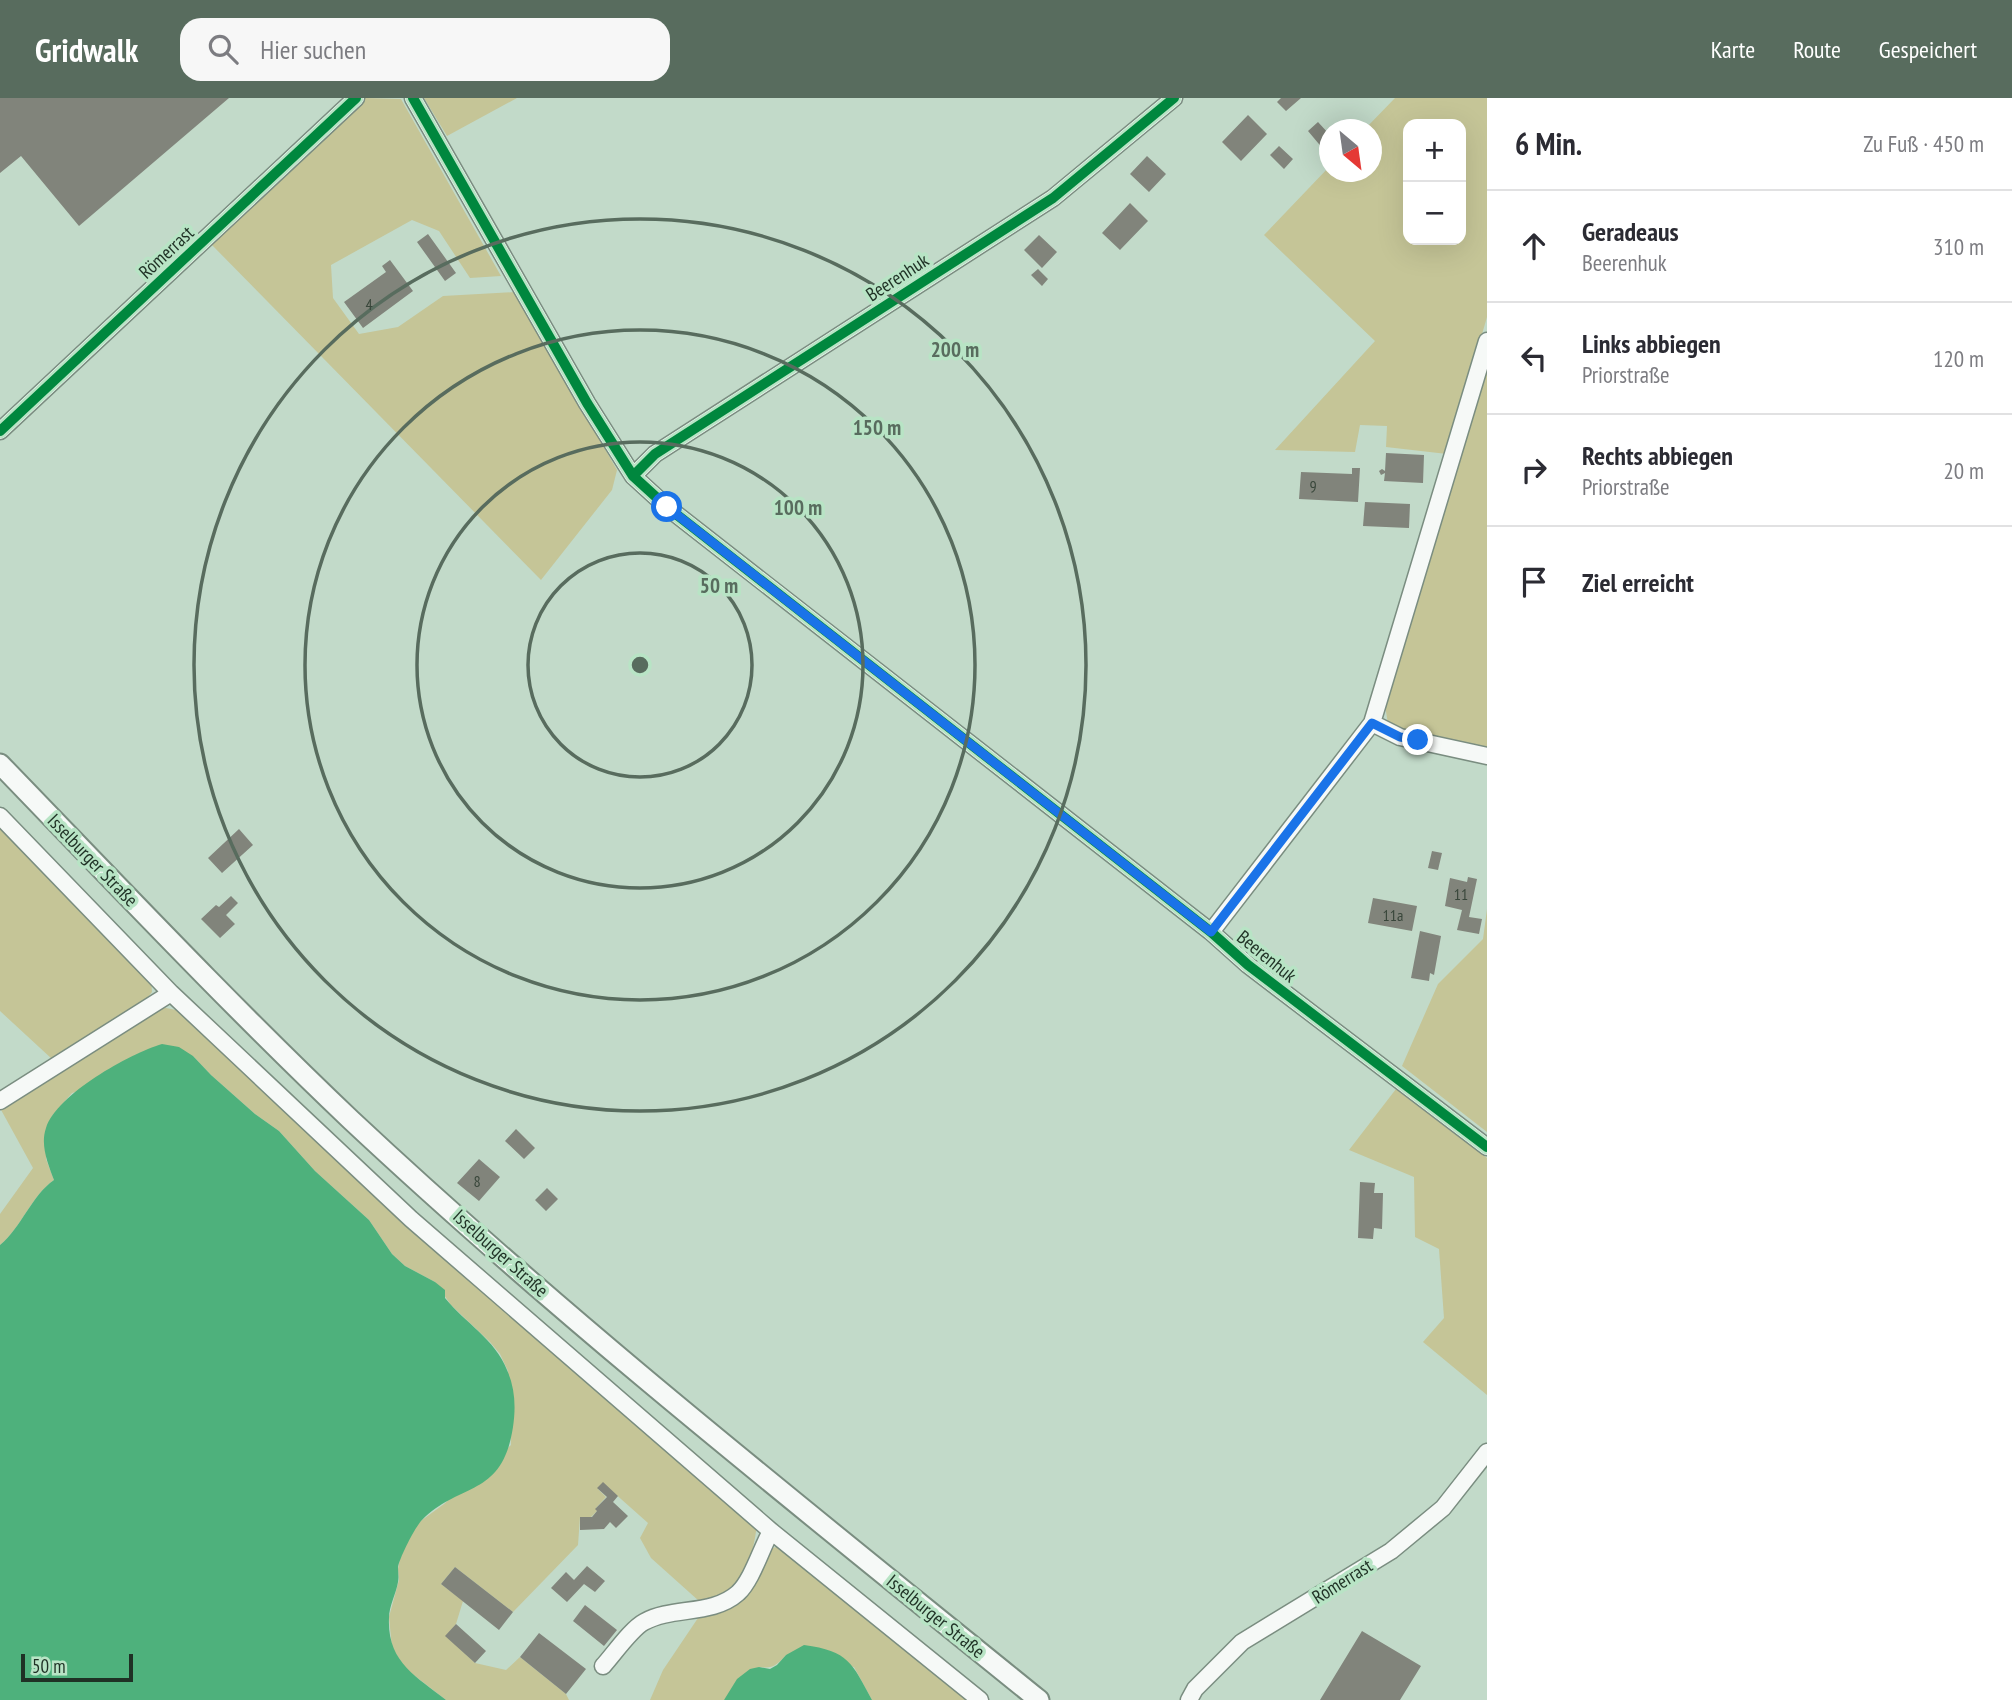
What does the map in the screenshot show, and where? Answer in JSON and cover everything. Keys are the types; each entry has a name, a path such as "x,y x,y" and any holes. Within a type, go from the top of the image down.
{"main road":[{"name":"Isselburger Straße","path":"0,764 234,1005 362,1130 704,1429 1039,1700"}],"street":[{"name":"Römerrast","path":"0,431 356,98"},
{"name":"Beerenhuk","path":"413,98 580,392 633,476 667,507 1211,932 1248,965 1487,1147"},
{"name":"Beerenhuk","path":"633,476 655,454 1053,198 1174,98"},
{"path":"1211,932 1372,723 1487,341"},
{"path":"1372,723 1400,737 1487,757"},
{"path":"0,816 171,993 411,1219 771,1531 980,1700"},
{"path":"0,1101 171,993"},
{"name":"Römerrast","path":"1189,1700 1195,1689 1242,1642 1391,1551 1412,1535 1443,1508 1487,1452"},
{"path":"603,1666 642,1623 667,1615 705,1609 737,1594 748,1580 771,1531"}],"shaded area":[{"path":"365,98 401,99 501,276 470,278 439,231 412,220 331,265 333,298 359,334 398,327 443,296 515,292 617,470 612,490 541,580 211,244"},
{"path":"424,98 517,98 447,136"},
{"path":"1395,98 1487,98 1487,317 1447,454 1386,447 1387,426 1360,425 1355,452 1275,450 1375,341 1264,235 1319,177 1319,182 1382,182 1382,119 1375,119"},
{"path":"1487,361 1487,752 1403,735 1388,724 1385,705"},
{"path":"0,823 151,978 152,992 141,1006 52,1059 0,1011"},
{"path":"1487,909 1487,1132 1402,1066 1438,984 1483,939"},
{"path":"161,1007 181,1011 379,1200 545,1346 757,1523 748,1563 735,1587 713,1600 699,1601 651,1558 640,1538 648,1523 603,1483 598,1489 606,1497 596,1508 597,1511 591,1517 580,1517 578,1545 513,1612 455,1567 441,1584 463,1601 456,1624 446,1636 475,1663 506,1670 520,1657 566,1694 569,1700 446,1700 406,1669 392,1648 389,1617 399,1580 401,1553 418,1523 444,1504 511,1445 508,1371 500,1354 451,1305 435,1282 405,1266 392,1254 369,1220 315,1171 279,1131 255,1114 193,1056 72,1093 52,1116 46,1159 54,1180 39,1194 0,1245 0,1214 33,1168 0,1108"},
{"path":"162,1044 179,1047 193,1056 255,1114 279,1131 315,1171 369,1220 392,1254 405,1266 445,1290 445,1298 495,1349 507,1370 515,1405 508,1450 500,1466 490,1477 437,1508 419,1524 399,1562 398,1582 390,1609 390,1633 398,1657 414,1675 446,1700 0,1700 0,1245 39,1194 54,1180 44,1141 46,1128 53,1115 64,1102 96,1077"},
{"path":"1396,1089 1487,1158 1487,1395 1423,1342 1444,1318 1439,1249 1415,1237 1414,1177 1349,1150"},
{"path":"785,1544 973,1700 872,1700 854,1667 786,1655 774,1666 759,1667 724,1700 650,1700 663,1670 698,1618 712,1613 767,1550"},
{"path":"804,1645 840,1655 854,1668 872,1700 724,1700 737,1679 750,1669 770,1669 786,1655"}],"building":[{"path":"0,98 229,98 79,226 21,156 0,173"},
{"path":"1281,98 1301,98 1286,111 1277,102"},
{"path":"1248,115 1267,134 1241,161 1222,142"},
{"path":"1319,123 1319,144 1308,131"},
{"path":"1279,146 1293,159 1284,169 1270,155"},
{"path":"1147,156 1166,174 1149,192 1130,174"},
{"path":"1130,203 1148,221 1120,250 1102,233"},
{"path":"428,234 456,273 445,281 417,242"},
{"path":"1039,235 1057,252 1042,268 1024,250"},
{"path":"390,260 413,291 363,328 344,302 386,272 382,266"},
{"path":"1038,269 1048,279 1042,286 1031,275"},
{"path":"1386,453 1424,455 1423,483 1384,481 1385,473 1381,475 1379,471 1385,471"},
{"path":"1352,468 1360,468 1358,502 1299,499 1301,472 1352,474"},
{"path":"1365,502 1410,504 1409,528 1363,526"},
{"path":"239,829 253,845 222,873 208,858"},
{"path":"1432,851 1442,853 1438,870 1428,868"},
{"path":"1468,877 1477,879 1469,917 1482,919 1479,934 1457,930 1462,910 1445,906 1450,878 1467,882"},
{"path":"231,896 238,903 226,915 235,924 220,938 201,919"},
{"path":"1373,898 1417,906 1412,931 1368,923"},
{"path":"1420,931 1441,936 1434,975 1430,973 1429,981 1411,978"},
{"path":"516,1129 535,1148 524,1159 505,1141"},
{"path":"479,1159 500,1177 479,1201 457,1183"},
{"path":"1360,1182 1375,1183 1374,1193 1383,1193 1382,1229 1374,1228 1373,1239 1358,1238"},
{"path":"547,1188 558,1199 546,1211 535,1200"},
{"path":"603,1482 618,1496 613,1502 628,1516 616,1528 610,1522 604,1529 580,1530 580,1517 592,1517 597,1511 595,1509 607,1497 597,1488"},
{"path":"587,1566 605,1581 595,1592 584,1584 567,1602 551,1588 566,1572 574,1580"},
{"path":"455,1567 513,1612 499,1630 441,1584"},
{"path":"585,1605 617,1630 604,1646 573,1621"},
{"path":"456,1624 486,1651 475,1663 445,1636"},
{"path":"1362,1631 1421,1666 1400,1700 1320,1700"},
{"path":"539,1633 586,1669 566,1694 520,1657"}],"cycle path":[{"path":"0,431 356,98"},
{"path":"413,98 587,403 633,476 667,507 1211,932 1248,965 1487,1147"},
{"path":"633,476 655,454 1053,198 1174,98"}],"route":[{"path":"667,507 1211,932 1372,723 1400,737 1418,740"}]}
